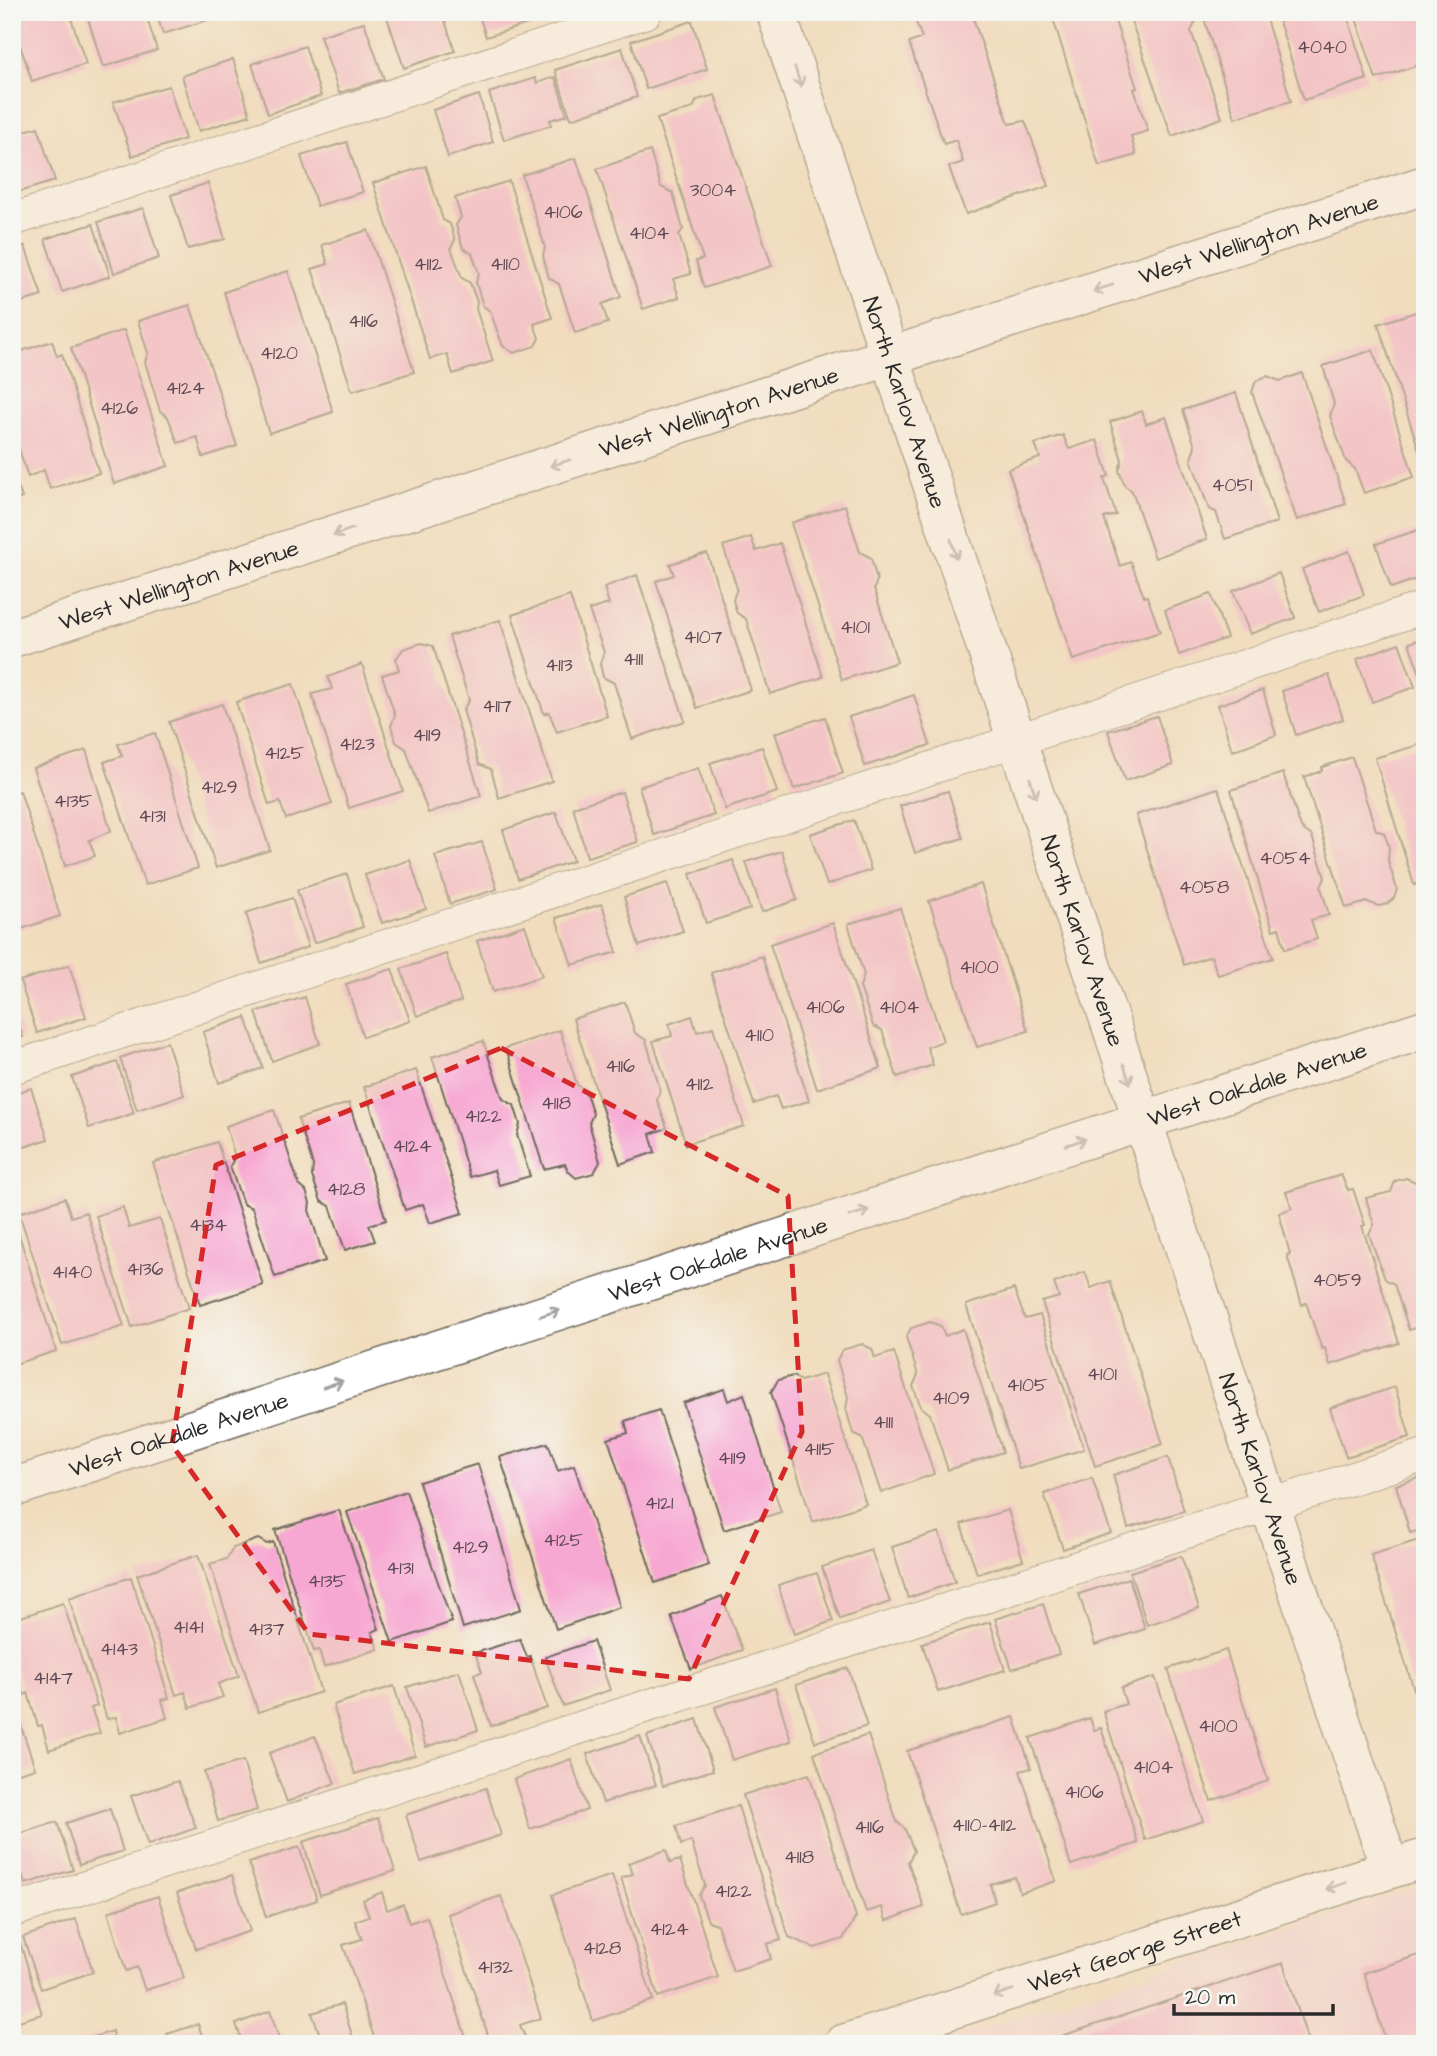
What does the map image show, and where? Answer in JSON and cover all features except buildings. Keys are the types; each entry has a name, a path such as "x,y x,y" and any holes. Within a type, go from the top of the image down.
{"street":[{"name":"North Karlov Avenue","path":"776,12 1270,1505 1408,1863"},
{"name":"West Wellington Avenue","path":"12,638 1425,185"},
{"name":"West Oakdale Avenue","path":"12,1488 1425,1029"},
{"name":"West George Street","path":"843,2044 1408,1863"}],"lane":[{"path":"12,220 646,12"},
{"path":"12,1068 1425,607"},
{"path":"12,1911 1425,1455"}],"highlighted area":[{"path":"501,1048 788,1196 802,1432 689,1679 309,1634 172,1445 216,1165"}],"shaded area":[{"path":"1425,1885 1425,2044 936,2044 1333,1914"}]}
